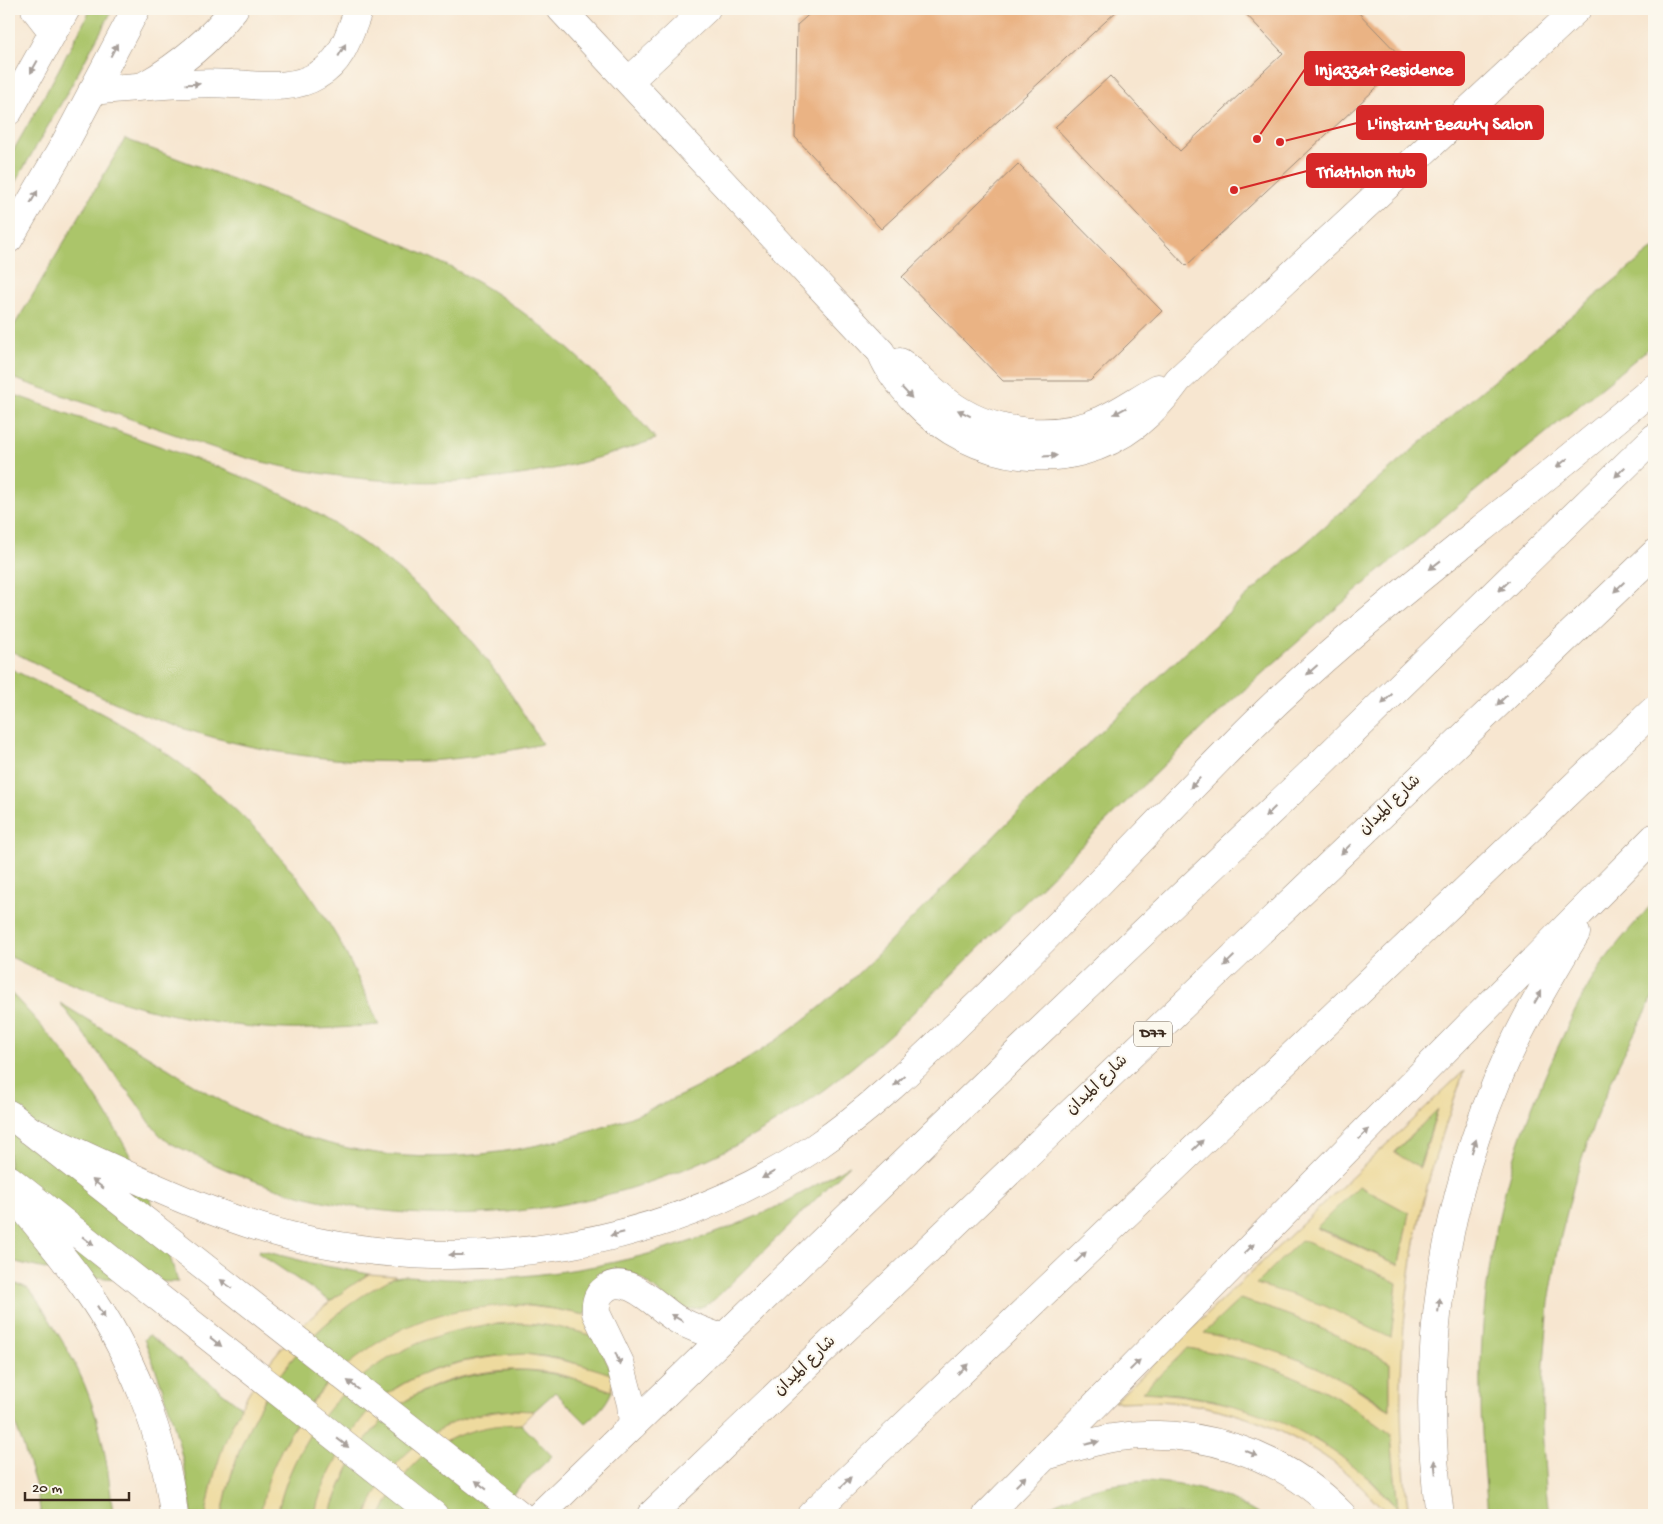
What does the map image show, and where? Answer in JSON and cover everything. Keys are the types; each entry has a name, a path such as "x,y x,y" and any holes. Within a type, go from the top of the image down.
{"main road":[{"path":"9,111 59,20 35,9"},
{"path":"9,239 64,145 136,9"},
{"path":"141,86 169,71 195,51 218,29 234,9"},
{"path":"92,92 141,86 289,85 305,82 319,75 340,55 359,9"},
{"path":"561,9 881,352 902,363 937,396 958,410 1003,428 1027,432 1052,432 1100,421 1122,411 1154,390 1178,380 1577,9"},
{"path":"629,81 706,9"},
{"path":"19,1122 198,1205 240,1221 300,1238 352,1248 405,1254 459,1256 512,1253 565,1246 617,1235 651,1225 718,1200 766,1177 812,1149 856,1118 896,1085 1027,959 1238,739 1303,678 1431,568 1498,516 1654,388"},
{"path":"540,1515 1018,1052 1313,771 1654,438"},
{"name":"شارع الميدان","path":"651,1515 1654,554"},
{"path":"811,1515 1654,710"},
{"path":"987,1515 1654,838"},
{"path":"1440,1515 1434,1455 1433,1396 1435,1338 1442,1280 1455,1213 1467,1166 1486,1110 1508,1057 1534,1004 1600,894"},
{"path":"19,1122 520,1515"},
{"path":"9,1179 434,1515"},
{"path":"9,1188 85,1286 111,1328 132,1370 150,1414 163,1460 174,1515"},
{"path":"633,1425 631,1404 620,1363 596,1313 597,1299 606,1288 620,1284 633,1287 677,1319 722,1338"},
{"path":"1045,1457 1078,1446 1112,1438 1180,1435 1214,1441 1246,1451 1277,1465 1306,1483 1342,1515"}],"green space":[{"path":"91,9 113,9 9,193 9,158"},
{"path":"125,139 364,229 425,255 465,275 519,309 544,328 614,392 656,439 576,464 513,476 478,480 407,482 337,476 240,456 9,377 9,334"},
{"path":"1654,248 1654,344 1427,531 1259,676 1147,781 933,994 864,1058 840,1078 789,1114 742,1142 692,1166 641,1185 588,1199 533,1209 479,1214 424,1214 369,1209 323,1201 254,1181 176,1146 163,1138 60,1003 244,1113 273,1126 310,1138 368,1152 407,1156 462,1156 518,1149 574,1136 629,1118 682,1095 733,1068 780,1037 824,1004 878,954 1052,779 1248,595 1420,444"},
{"path":"9,393 247,479 295,501 349,533 400,571 447,614 488,662 542,744 484,755 426,761 354,760 283,753 214,738 145,715 93,692 9,650"},
{"path":"9,668 96,710 156,746 187,768 244,818 295,874 317,905 343,948 379,1025 322,1029 279,1029 198,1020 133,1005 102,995 40,971 9,956"},
{"path":"1654,902 1654,996 1619,1063 1595,1120 1575,1180 1560,1240 1549,1302 1544,1364 1542,1427 1549,1515 1488,1515 1481,1413 1482,1338 1488,1277 1506,1188 1518,1146 1532,1109 1576,1008 1605,960"},
{"path":"9,991 69,1060 103,1108 151,1200 178,1282 92,1277 50,1270 9,1260"},
{"path":"1438,1108 1419,1168 1394,1153"},
{"path":"850,1165 716,1298 700,1307 686,1309 674,1304 640,1278 627,1272 612,1272 585,1315 537,1306 513,1305 453,1312 426,1320 400,1331 375,1345 352,1362 330,1381 311,1402 295,1425 277,1458 260,1515 222,1515 238,1453 250,1425 282,1372 324,1326 349,1305 378,1285 400,1276 475,1279 552,1273 642,1256 729,1228 769,1211"},
{"path":"1359,1186 1409,1213 1399,1265 1315,1227"},
{"path":"1301,1240 1365,1267 1397,1283 1391,1339 1325,1308 1255,1284"},
{"path":"259,1250 315,1264 369,1274 330,1301 258,1253"},
{"path":"9,1282 27,1288 34,1295 69,1352 80,1374 89,1396 102,1441 107,1464 113,1515 41,1515 36,1487 9,1407"},
{"path":"1240,1299 1317,1326 1390,1363 1390,1410 1362,1391 1301,1360 1203,1333"},
{"path":"525,1323 560,1327 595,1336 613,1375 555,1358 534,1355 512,1355 464,1361 418,1376 398,1387 376,1405 315,1511 315,1515 277,1515 286,1482 300,1451 317,1423 338,1398 363,1375 390,1357 420,1342 453,1331 498,1324"},
{"path":"149,1335 241,1407 219,1460 206,1515 192,1515 185,1470 174,1426 144,1339"},
{"path":"1188,1348 1218,1353 1271,1367 1295,1377 1342,1401 1391,1434 1398,1509 1373,1482 1315,1439 1214,1400 1177,1394 1141,1392"},
{"path":"523,1370 568,1377 612,1391 601,1409 586,1423 555,1392 534,1411 488,1412 425,1438 392,1469 379,1489 367,1515 330,1515 355,1456 369,1435 391,1411 421,1392 454,1380 488,1373"},
{"path":"501,1424 521,1424 552,1456 491,1515 381,1515 402,1479 428,1453 461,1434"},
{"path":"1148,1481 1192,1487 1206,1491 1246,1507 1259,1515 1034,1515 1062,1500 1088,1490 1117,1484"}],"sand":[{"path":"1464,1071 1427,1187 1418,1227 1405,1309 1401,1392 1404,1474 1409,1515 1389,1515 1355,1481 1314,1449 1293,1437 1248,1418 1224,1411 1176,1402 1114,1402","holes":["1438,1109 1420,1168 1394,1152","1359,1186 1409,1213 1399,1265 1316,1228","1301,1240 1365,1267 1397,1283 1391,1338 1325,1306 1256,1284","1240,1299 1317,1326 1390,1363 1390,1410 1346,1382 1300,1360 1269,1349 1204,1333","1188,1348 1218,1353 1271,1367 1319,1388 1366,1416 1391,1434 1398,1508 1371,1481 1344,1459 1321,1443 1297,1430 1249,1410 1223,1403 1170,1394 1142,1392"]},
{"path":"369,1274 396,1276 362,1296 331,1319 304,1345 280,1374 260,1406 243,1440 231,1477 222,1515 206,1515 214,1476 226,1440 241,1407 260,1376 282,1347 308,1321"},
{"path":"520,1305 585,1315 595,1336 560,1328 524,1323 480,1326 439,1336 400,1352 365,1374 335,1402 309,1435 290,1473 277,1515 260,1515 269,1478 282,1448 299,1420 319,1394 342,1370 367,1350 395,1333 425,1320 456,1311"},
{"path":"524,1354 569,1362 613,1375 612,1391 553,1373 532,1370 511,1370 468,1375 427,1389 391,1411 369,1435 355,1456 330,1515 315,1515 326,1481 344,1445 360,1421 380,1400 412,1379 448,1366 505,1355"},
{"path":"511,1410 534,1411 521,1424 475,1430 454,1437 436,1447 419,1460 405,1475 381,1515 367,1515 382,1483 393,1468 418,1443 433,1433 465,1418"}],"building":[{"path":"815,9 1119,9 881,229 795,137 797,25"},
{"path":"1241,9 1355,9 1405,61 1186,266 1055,127 1110,76 1180,151 1283,53"},
{"path":"1018,164 1162,311 1090,381 1003,381 902,277"}],"place":[{"name":"Injazzat Residence","path":"1257,139"},
{"name":"L'instant Beauty Salon","path":"1280,142"},
{"name":"Triathlon Hub","path":"1234,190"}]}
